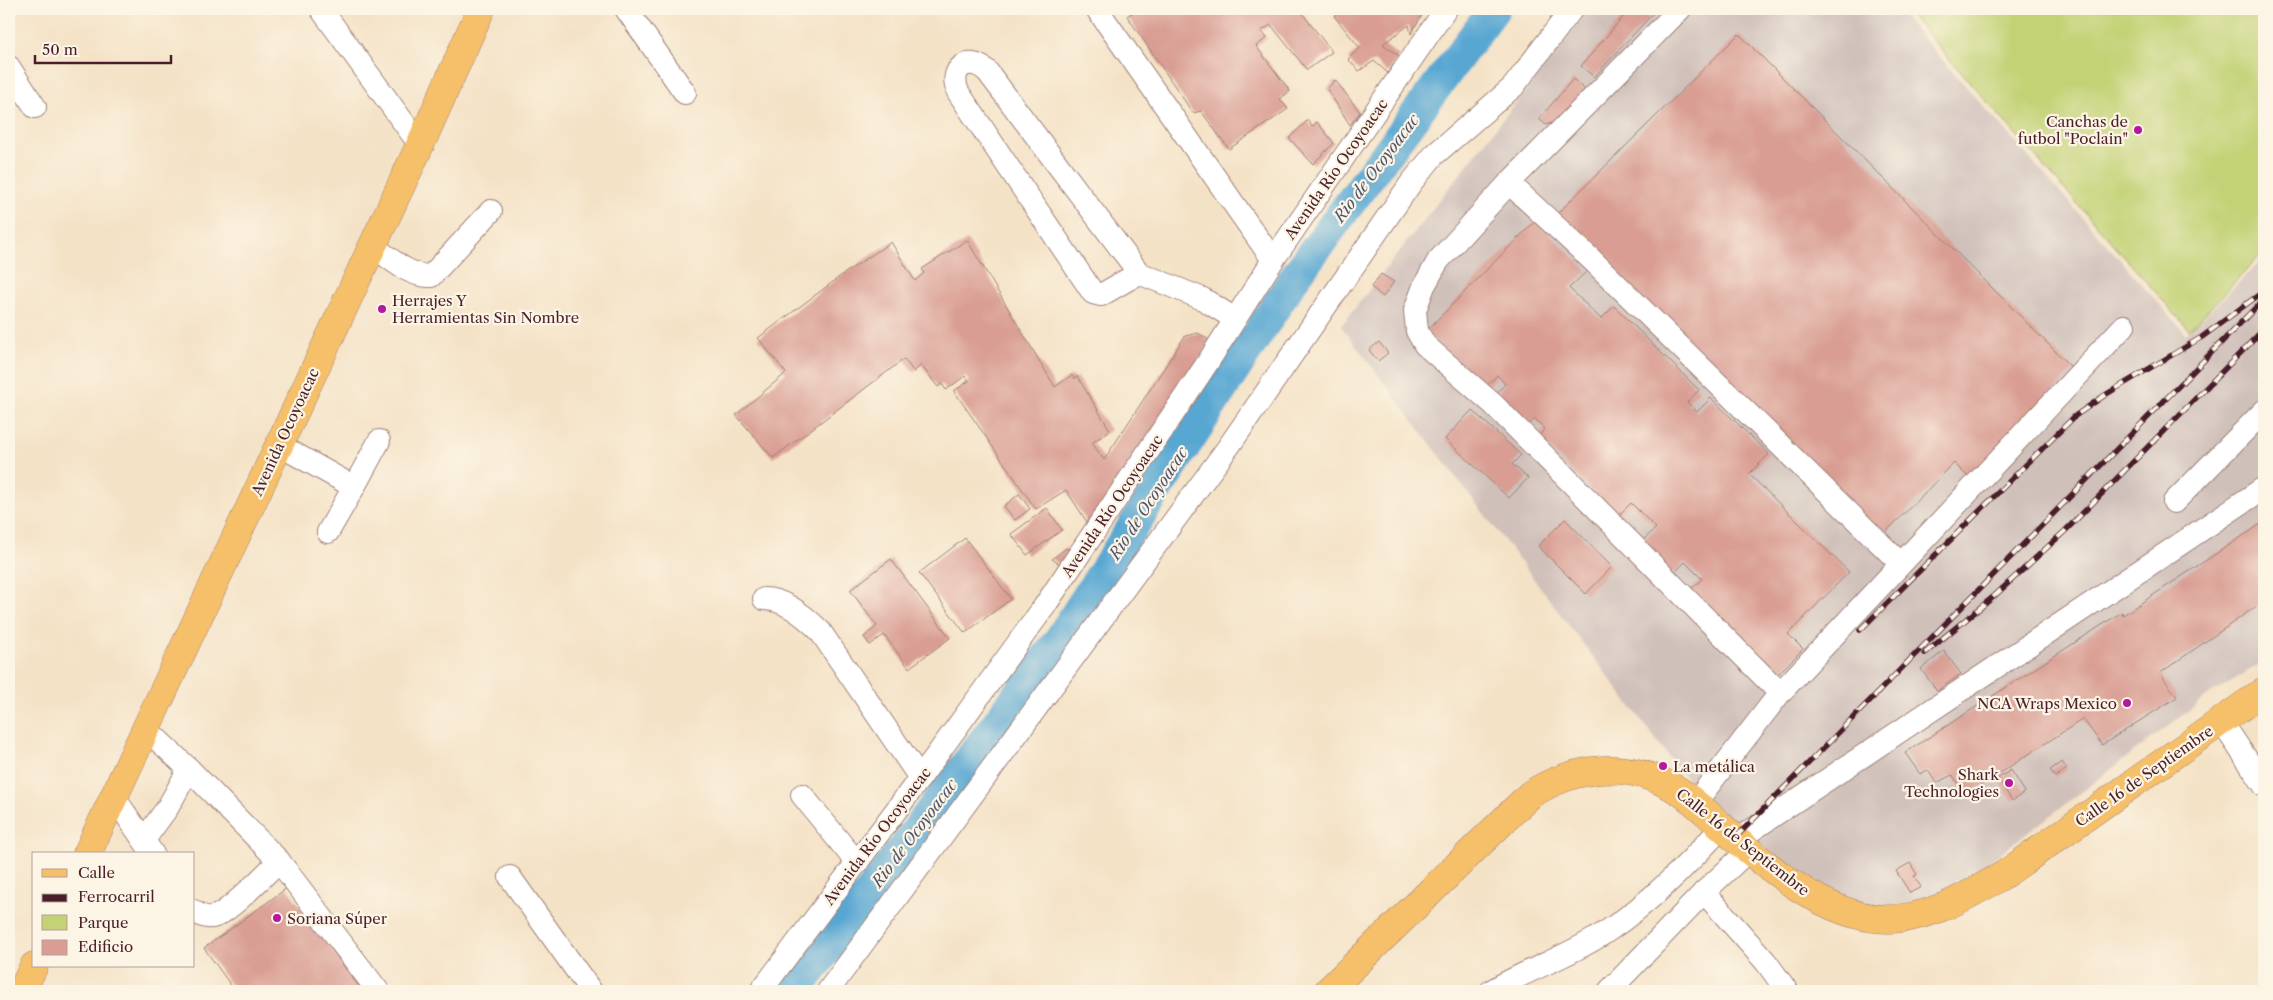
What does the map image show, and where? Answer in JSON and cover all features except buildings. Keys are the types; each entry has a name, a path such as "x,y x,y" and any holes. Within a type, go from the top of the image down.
{"main road":[{"name":"Avenida Ocoyoacac","path":"88,852 373,246 481,9"},
{"name":"Calle 16 de Septiembre","path":"1328,991 1531,794 1548,783 1566,776 1604,769 1655,778 1675,788 1695,803 1736,839 1808,894 1846,913 1888,919 1916,915 1940,908 1966,897 2006,874 2264,691"},
{"path":"22,991 33,968"}],"street":[{"path":"321,9 420,145"},
{"path":"626,9 685,93"},
{"path":"1097,9 1273,260"},
{"name":"Avenida Río Ocoyoacac","path":"761,991 920,778 1050,599 1273,260 1446,9"},
{"path":"828,991 1230,446 1411,183 1434,155 1513,87 1572,9"},
{"path":"1680,9 1509,183 1438,261 1429,275 1416,310 1415,322 1420,339 1493,404 1780,693"},
{"path":"1139,272 1101,295 1093,293 958,92 954,82 955,76 961,67 974,62 987,71 1139,272 1203,299 1235,319"},
{"path":"9,67 35,107"},
{"path":"1509,183 1591,259 1900,563"},
{"path":"373,246 410,272 431,276 491,211"},
{"path":"1695,803 1780,693 2124,326"},
{"path":"2174,502 2264,411"},
{"path":"328,532 380,441"},
{"path":"279,445 354,487"},
{"path":"1491,991 1510,979 1564,955 1606,933 1681,871 1736,839 2264,488"},
{"path":"764,599 796,611 807,618 820,631 920,778"},
{"path":"2221,721 2264,785"},
{"path":"145,728 189,769 279,861 378,991"},
{"path":"114,797 149,847 189,769"},
{"path":"802,795 857,863"},
{"path":"1609,991 1704,892 1736,839"},
{"path":"195,911 207,917 219,916 279,861"},
{"path":"510,877 591,991"},
{"path":"1704,892 1766,962 1787,991"}],"shaded area":[{"path":"1589,9 1897,9 2186,334 2264,258 2264,661 2209,695 1985,865 1922,903 1879,906 1844,898 1779,859 1712,807 1680,771 1341,326"}],"green space":[{"name":"Canchas de futbol \"Poclain\"","path":"1905,9 2264,9 2264,252 2189,330"}],"waterway":[{"name":"Rio de Ocoyoacac","path":"796,991 1060,639 1294,278 1494,9"}],"railway":[{"path":"1860,630 2075,416 2105,395 2202,337 2264,291"},
{"path":"1735,838 2264,299"},
{"path":"1925,653 1992,598 2065,531 2264,329"}],"place":[{"name":"Canchas de futbol \"Poclain\"","path":"2138,130"},
{"name":"Herrajes Y Herramientas Sin Nombre","path":"382,309"},
{"name":"NCA Wraps Mexico","path":"2127,703"},
{"name":"La metálica","path":"1663,766"},
{"name":"Shark Technologies","path":"2009,783"},
{"name":"Soriana Súper","path":"277,918"}]}
